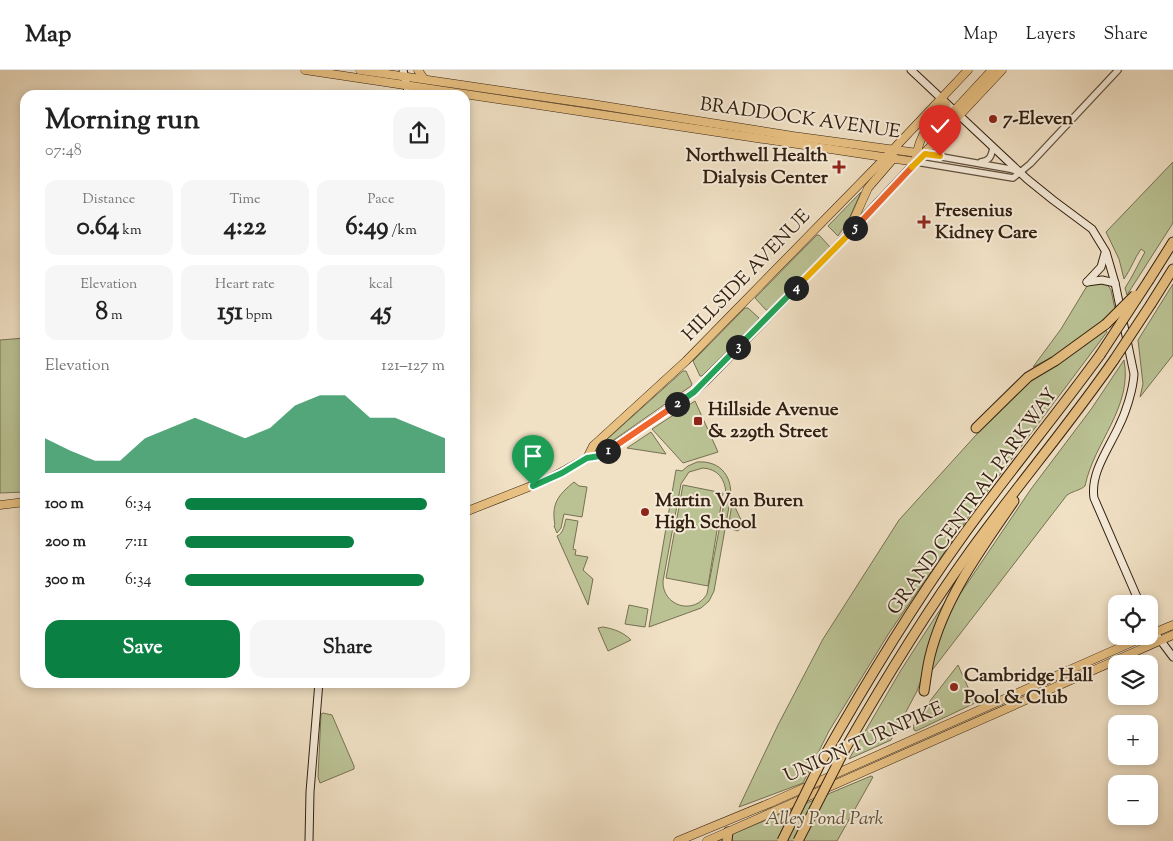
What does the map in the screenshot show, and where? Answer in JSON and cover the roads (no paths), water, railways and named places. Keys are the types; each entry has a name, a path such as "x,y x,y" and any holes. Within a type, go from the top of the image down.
{"highway":[{"name":"GRAND CENTRAL PARKWAY","path":"782,841 821,762 877,664 940,568 990,499 1100,356 1173,242"},
{"name":"GRAND CENTRAL PARKWAY","path":"798,841 845,749 890,672 943,590 1002,508 1114,360 1173,269"},
{"path":"976,428 1028,377 1055,361 1106,324 1149,280"},
{"path":"924,690 930,656 950,603 993,531 1076,412"}],"main road":[{"name":"BRADDOCK AVENUE","path":"305,70 439,90"},
{"name":"BRADDOCK AVENUE","path":"360,70 404,73 424,79 793,136 921,153"},
{"path":"418,70 424,79"},
{"path":"911,70 993,148 1053,200 1092,229 1106,252 1115,283 1134,374 1133,388 1121,423 1094,479 1093,493 1136,595"},
{"path":"921,153 923,132 968,70"},
{"path":"956,114 992,70"},
{"name":"HILLSIDE AVENUE","path":"470,510 549,479 587,458 600,456 694,392 847,236 916,162 921,153 956,114 1002,70"},
{"path":"404,73 408,90"},
{"name":"BRADDOCK AVENUE","path":"470,95 916,162"},
{"path":"847,236 868,188 894,149 944,102"},
{"path":"590,114 592,104"},
{"name":"HILLSIDE AVENUE","path":"587,458 594,446 686,361 889,159"},
{"path":"1106,252 1101,267 1087,282 1102,280 1115,283"},
{"path":"0,504 20,502"},
{"name":"UNION TURNPIKE","path":"1158,632 1173,625"},
{"name":"UNION TURNPIKE","path":"707,841 727,836 1173,635"},
{"path":"1160,640 1173,657"},
{"name":"UNION TURNPIKE","path":"678,841 770,803 1127,645"},
{"path":"308,841 318,688"}],"street":[{"path":"1021,172 1118,70"},
{"path":"974,162 989,160 993,148"},
{"name":"BRADDOCK AVENUE","path":"921,153 1021,172"},
{"name":"BRADDOCK AVENUE","path":"916,162 1013,178 1021,172"}],"place":[{"name":"7-Eleven","path":"993,119"},
{"name":"Northwell Health Dialysis Center","path":"839,167"},
{"name":"Fresenius Kidney Care","path":"924,222"},
{"name":"Hillside Avenue & 229th Street","path":"698,421"},
{"name":"Martin Van Buren High School","path":"645,512"},
{"name":"Cambridge Hall Pool & Club","path":"954,687"}],"park label":[{"name":"Alley Pond Park","path":"824,819"}]}
